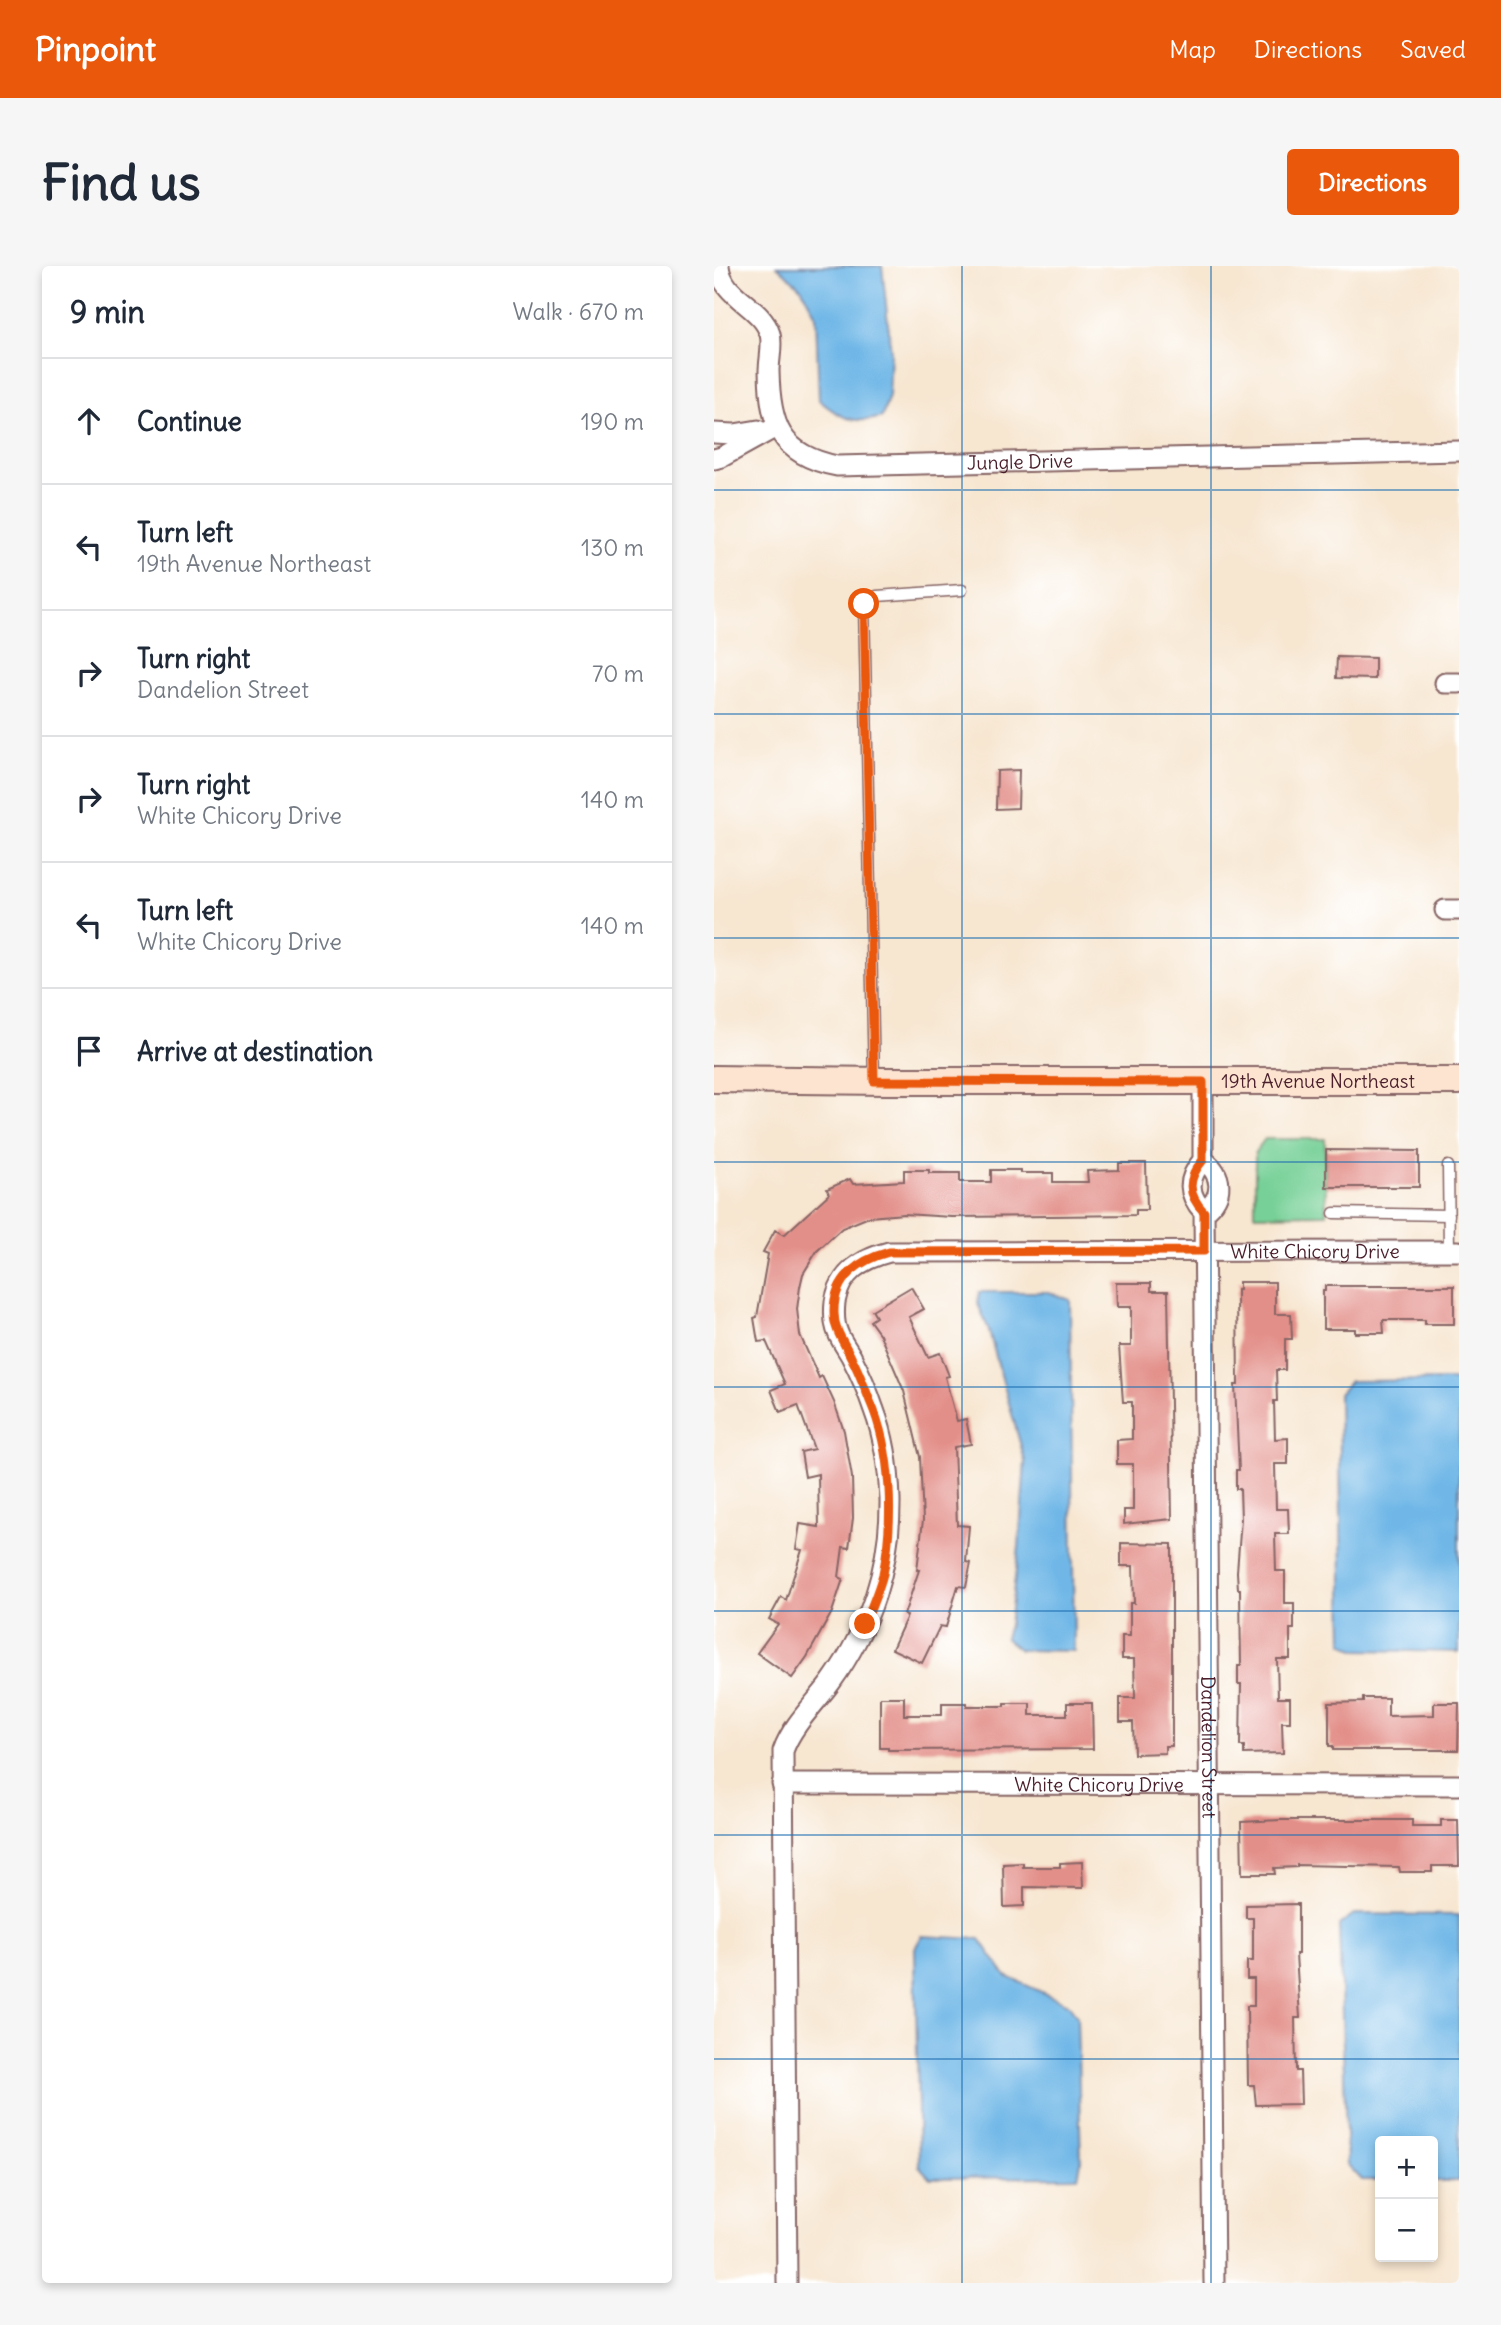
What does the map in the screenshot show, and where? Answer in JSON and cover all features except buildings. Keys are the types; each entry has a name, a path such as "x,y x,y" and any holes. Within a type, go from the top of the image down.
{"street":[{"path":"719,266 720,273 733,294 759,314 770,335 769,373 776,427"},
{"path":"714,433 734,434 776,427"},
{"path":"714,459 776,427"},
{"name":"Jungle Drive","path":"776,427 785,440 811,458 836,466 1459,451"},
{"name":"19th Avenue Northeast","path":"714,1079 1459,1081"},
{"name":"Dandelion Street","path":"1203,1082 1203,1160 1194,1170 1190,1191 1204,1212 1214,2283"},
{"name":"White Chicory Drive","path":"787,2283 783,1751 788,1737 837,1673 865,1624 883,1575 888,1536 890,1497 885,1455 875,1411 852,1357 837,1332 834,1312 837,1293 846,1275 857,1265 889,1252 1454,1251"},
{"name":"White Chicory Drive","path":"782,1784 1459,1785"}],"lane":[{"path":"874,1081 864,604 877,596 962,590"},
{"path":"1448,1167 1448,1215 1454,1251"},
{"path":"1334,1213 1448,1215"}],"green space":[{"path":"1265,1139 1325,1139 1326,1214 1255,1215 1255,1152"}],"water":[{"path":"777,266 882,266 891,352 889,396 882,417 855,420 841,415 819,400 816,316 802,289"},
{"path":"979,1292 1049,1292 1070,1300 1074,1651 1020,1650 1005,1638 1019,1547 1025,1461 988,1328 978,1304"},
{"path":"1459,1380 1459,1652 1356,1650 1343,1643 1339,1394 1350,1381"},
{"path":"1354,1914 1459,1915 1459,2181 1438,2181 1438,2136 1375,2136 1375,2180 1362,2180 1347,2164 1339,1925"},
{"path":"922,1936 980,1939 1006,1976 1068,2004 1077,2016 1081,2162 1078,2177 930,2178 919,2166 915,1948"}],"route":[{"path":"864,604 874,1081 1203,1082 1203,1160 1194,1170 1190,1191 1204,1212 1204,1251 889,1252 857,1265 846,1275 837,1293 834,1312 837,1332 852,1357 875,1411 885,1455 890,1497 883,1575 865,1624"}]}
